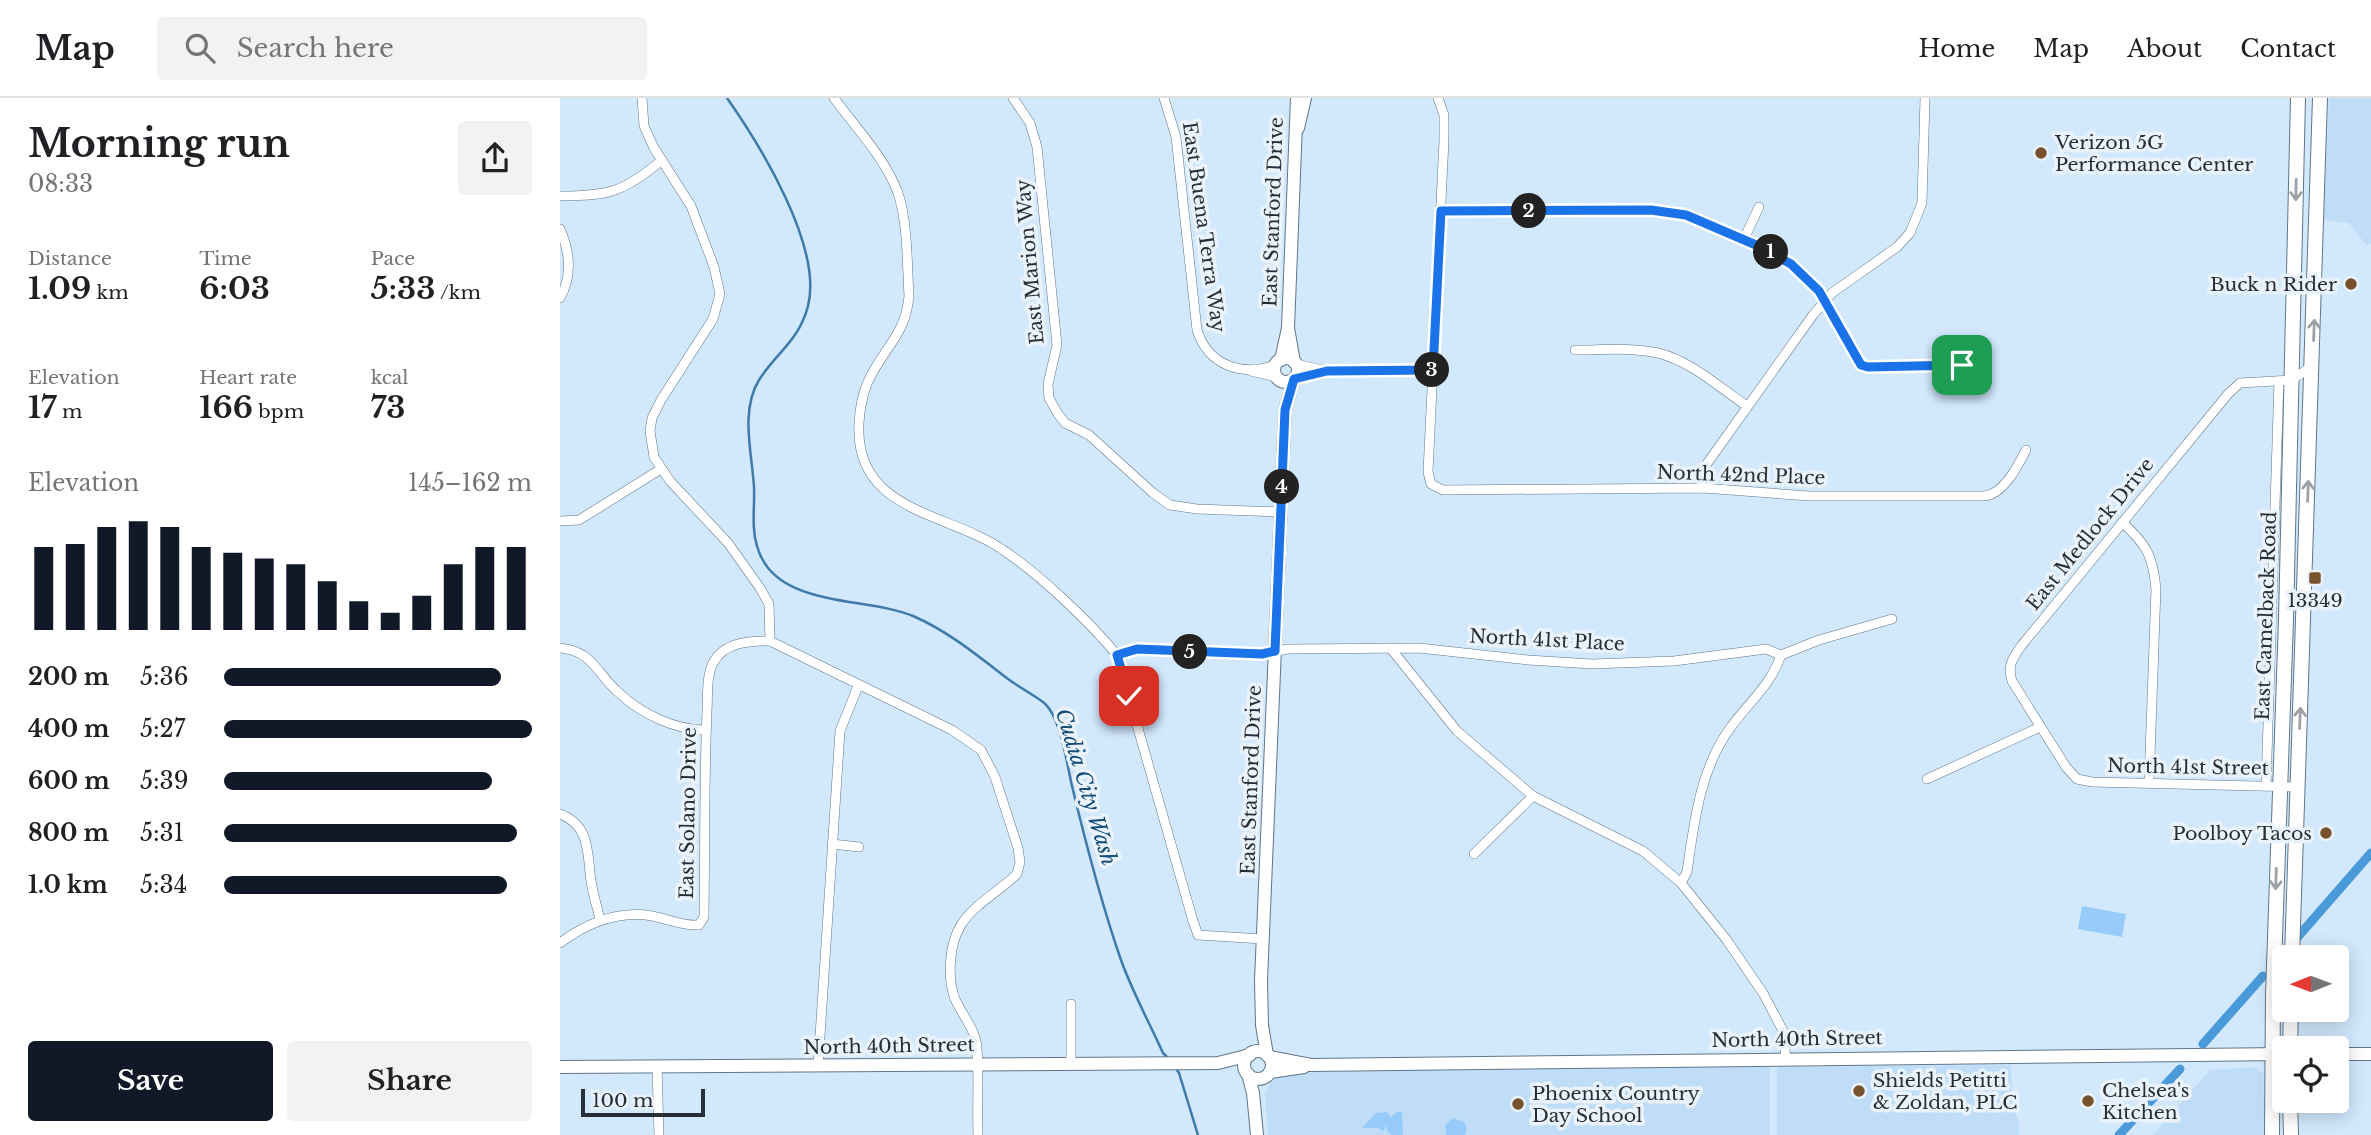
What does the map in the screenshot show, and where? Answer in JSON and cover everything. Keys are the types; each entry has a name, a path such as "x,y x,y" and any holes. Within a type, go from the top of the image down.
{"main road":[{"path":"1297,128 1304,98"},
{"name":"East Camelback Road","path":"2277,1036 2273,982 2273,786 2286,619 2285,380 2295,222 2298,98"},
{"name":"East Camelback Road","path":"2293,945 2320,98"},
{"path":"2295,222 2317,222"},
{"name":"East Camelback Road","path":"2272,1135 2274,1113"},
{"path":"2290,1113 2291,1135"}],"street":[{"path":"642,98 644,125 691,206 714,267 720,293 713,319 652,418 651,443 654,457 661,469 728,543 760,587 769,604 770,641 952,730 981,750 995,777 1020,862 1017,874 962,924 955,938 950,979 954,997 971,1027 977,1046 978,1135"},
{"path":"834,98 888,170 903,216 908,310 899,335 873,372 861,405 860,437 866,464 876,481 901,503 985,539 1004,550 1095,630 1117,655 1198,935 1263,940"},
{"name":"East Marion Way","path":"1013,98 1030,123 1037,146 1057,345 1049,376 1049,398 1058,414 1065,422 1089,435 1170,505 1196,509 1281,512"},
{"name":"East Buena Terra Way","path":"1164,98 1176,138 1197,330 1204,347 1214,359 1228,367 1278,371"},
{"name":"East Stanford Drive","path":"1285,410 1278,371 1288,328 1297,98"},
{"path":"1295,370 1433,370 1444,115 1438,98"},
{"path":"1703,488 1706,465 1813,315 1832,293 1896,247 1910,233 1922,203 1925,98"},
{"path":"560,196 597,196 614,192 631,184 662,160"},
{"path":"1744,239 1759,207"},
{"path":"1441,211 1670,212 1686,215 1744,239 1791,264 1819,291 1861,365 1962,365"},
{"path":"560,229 569,259 567,282 560,298"},
{"name":"East Stanford Drive","path":"1268,1056 1262,1025 1263,940 1285,410 1295,370 1288,328"},
{"path":"1575,350 1647,351 1671,357 1747,406"},
{"path":"1289,359 1295,370 1287,382 1278,371 1289,359"},
{"path":"2285,380 2312,366"},
{"name":"North 42nd Place","path":"1433,370 1429,472 1431,484 1443,489 1703,488 1809,496 1993,496 2020,462 2026,450"},
{"name":"East Medlock Drive","path":"2077,779 2066,767 2012,681 2010,661 2228,394 2239,383 2285,380"},
{"path":"560,521 579,520 661,469"},
{"path":"2122,522 2144,544 2154,566 2156,589 2149,783"},
{"path":"1681,883 1687,872 1700,794 1716,753 1730,727 1770,680 1781,656 1819,640 1892,619"},
{"name":"East Solano Drive","path":"600,919 623,915 649,915 684,926 699,925 704,917 706,730 710,675 713,663 732,645 770,641"},
{"path":"560,648 573,649 588,657 616,691 643,711 686,728 706,730"},
{"name":"North 41st Place","path":"1117,655 1137,649 1262,654 1275,651 1434,649 1592,664 1674,661 1766,649 1781,656"},
{"path":"1392,650 1457,731 1533,796 1643,851 1681,883 1726,939 1763,993 1783,1031 1786,1059"},
{"path":"818,1066 841,731 858,686"},
{"path":"1927,779 2040,727"},
{"name":"North 41st Street","path":"2077,779 2092,782 2297,787"},
{"path":"1474,854 1533,796"},
{"path":"560,814 580,827 585,836 600,919 560,943"},
{"path":"832,844 859,847"},
{"path":"1071,1004 1071,1063"},
{"name":"East Stanford Drive","path":"1251,1054 1262,1025"},
{"path":"1257,1135 1253,1093 1245,1065 1251,1054 1260,1052 1268,1056 1272,1064 1264,1083 1261,1105 1263,1135"},
{"name":"North 40th Street","path":"560,1067 1218,1063 1251,1054"},
{"name":"North 40th Street","path":"1269,1074 1311,1065 2272,1054"},
{"path":"2349,1054 2371,1054"},
{"name":"North 40th Street","path":"1268,1056 1311,1065"},
{"name":"North 40th Street","path":"1218,1063 1247,1073"},
{"path":"657,1066 659,1135"},
{"path":"1247,1073 1255,1079 1269,1074"}],"shaded area":[{"path":"2329,98 2371,98 2371,243 2367,246 2349,223 2323,220"},
{"path":"2082,906 2126,914 2122,937 2078,929"},
{"path":"2011,1065 2012,1099 2019,1135 1777,1135 1777,1067"},
{"name":"Phoenix Country Day School","path":"1513,1067 1770,1067 1770,1135 1268,1135 1265,1094 1273,1077 1293,1073"},
{"path":"2255,1067 2263,1074 2264,1135 2153,1135 2210,1070"},
{"path":"1387,1112 1391,1117 1402,1112 1403,1135 1392,1135 1387,1131 1387,1125 1383,1131 1378,1128 1362,1128 1376,1113"},
{"path":"1453,1118 1464,1122 1467,1129 1465,1135 1446,1135 1445,1125"}],"waterway":[{"name":"Cudia City Wash","path":"727,98 756,142 786,198 798,227 810,282 808,306 799,329 759,380 750,405 749,432 757,546 767,566 782,581 801,591 894,610 926,622 962,644 1049,709 1062,741 1088,852 1121,960 1163,1053 1169,1059"},
{"path":"2291,945 2371,853"},
{"path":"2203,1044 2263,976"},
{"name":"Cudia City Wash","path":"1175,1067 1198,1135"},
{"path":"2119,1135 2180,1069"}],"place":[{"name":"Verizon 5G Performance Center","path":"2041,153"},
{"name":"Buck n Rider","path":"2351,284"},
{"name":"13349","path":"2315,578"},
{"name":"Poolboy Tacos","path":"2326,833"},
{"name":"Shields Petitti & Zoldan, PLC","path":"1859,1091"},
{"name":"Chelsea's Kitchen","path":"2088,1101"},
{"name":"Phoenix Country Day School","path":"1518,1104"}],"route":[{"path":"1129,696 1117,655 1137,649 1262,654 1275,651 1285,410 1294,379 1327,371 1433,370 1441,211 1651,210 1686,215 1771,252 1791,264 1819,291 1861,365 1962,365"}]}
